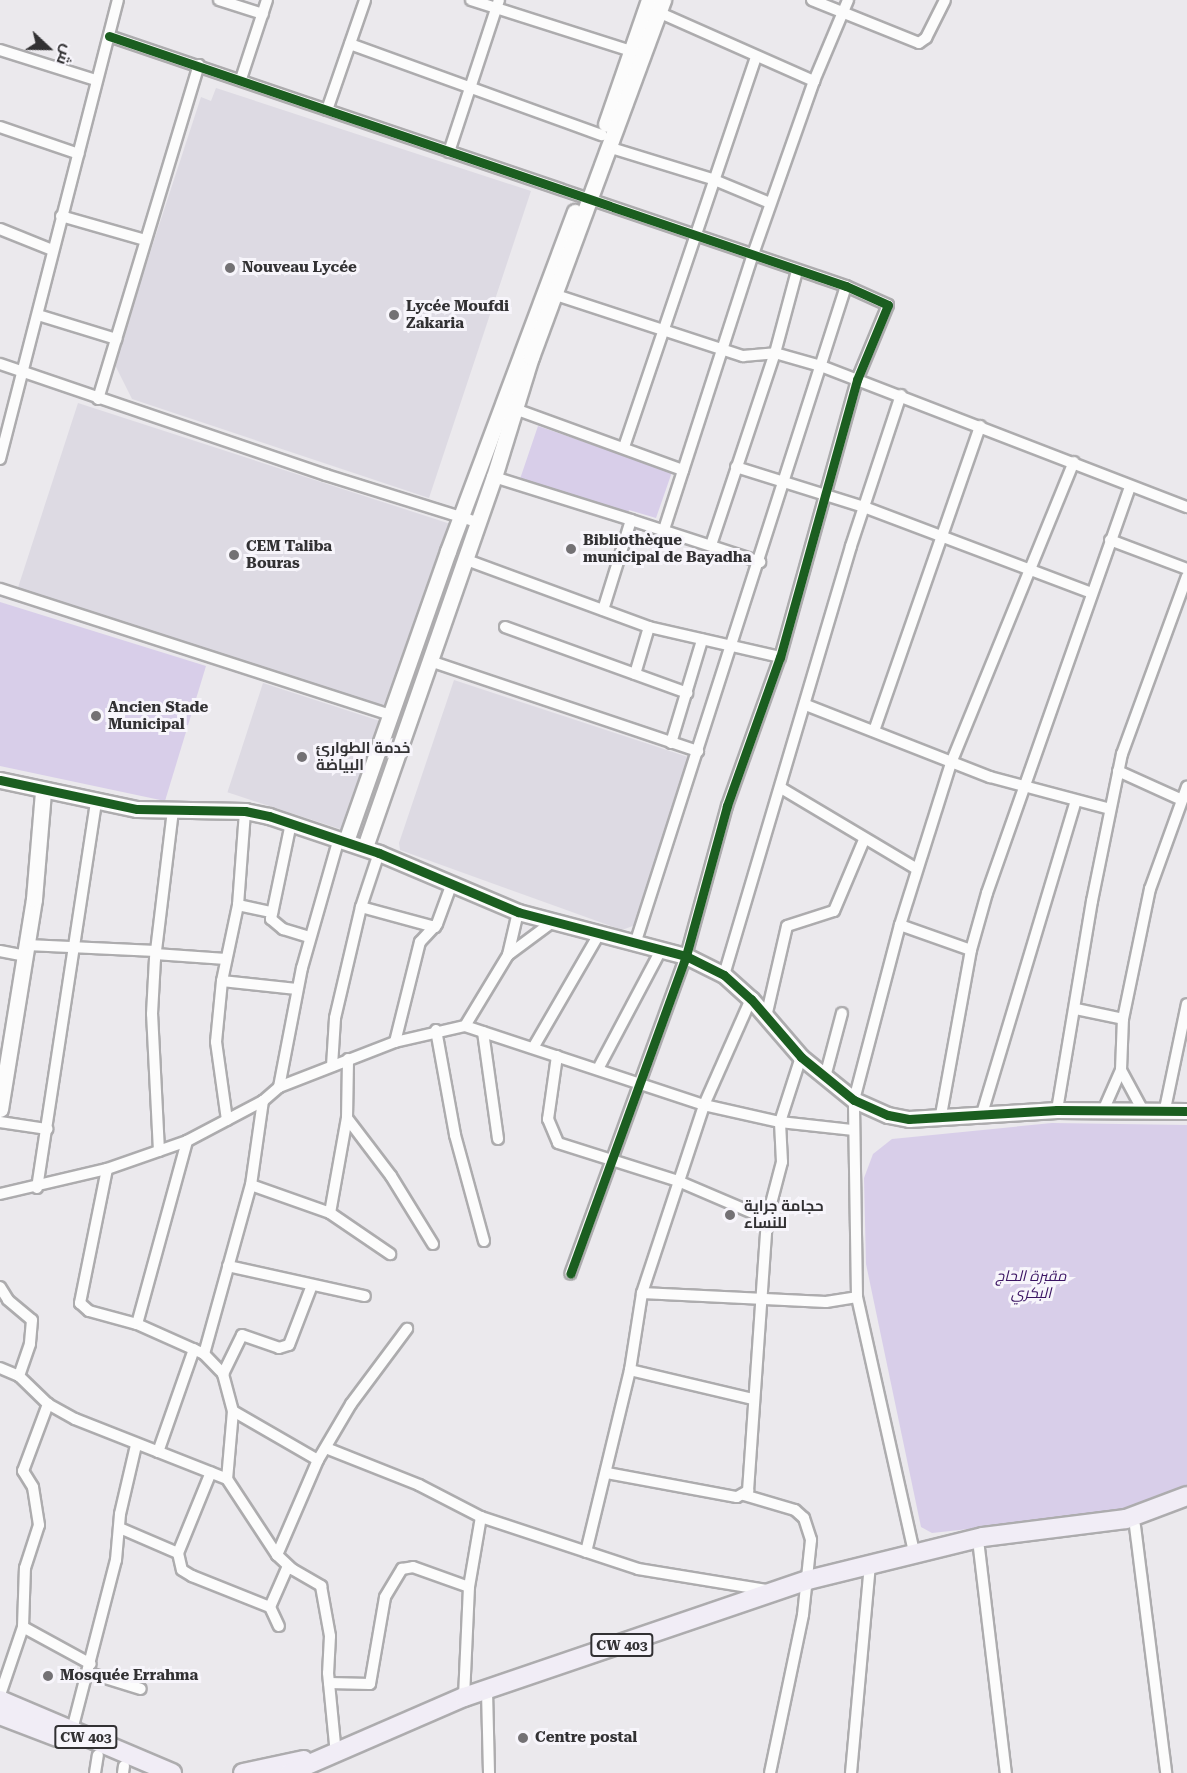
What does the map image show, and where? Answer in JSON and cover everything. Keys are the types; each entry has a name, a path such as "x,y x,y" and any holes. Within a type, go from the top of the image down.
{"main road":[{"name":"CW 403","path":"243,1773 282,1770 336,1755 465,1697 780,1592 808,1580 914,1552 983,1537 1126,1520 1187,1496"},
{"name":"CW 403","path":"914,1552 979,1548 1135,1527 1187,1507"},
{"name":"CW 403","path":"0,1700 172,1773"},
{"name":"CW 403","path":"0,1715 97,1764 142,1773"}],"street":[{"path":"0,459 118,0"},
{"path":"219,0 262,14"},
{"path":"241,79 267,0"},
{"path":"327,110 365,0"},
{"path":"471,0 497,4 631,51"},
{"path":"812,0 842,15 919,44 926,38 945,0"},
{"path":"664,530 770,203 814,81 848,0"},
{"path":"449,152 497,4"},
{"path":"657,4 756,57 814,81"},
{"path":"605,141 631,51 657,4"},
{"path":"279,1087 309,937 343,839 391,715 461,517 585,198 657,4"},
{"path":"110,36 241,79 693,236 846,286 888,305 857,380 823,493 780,657 727,806 686,956 641,1086 570,1275"},
{"path":"350,44 469,87 770,203"},
{"path":"0,50 96,80"},
{"path":"624,447 712,179 756,57"},
{"path":"98,399 199,65"},
{"path":"0,127 79,154"},
{"path":"332,1065 335,1018 372,850 430,661 494,477 514,409 556,295 585,198"},
{"path":"61,216 145,240"},
{"path":"0,229 52,250"},
{"path":"711,545 775,353 797,271"},
{"path":"635,944 846,286"},
{"path":"556,295 662,332 743,356 775,353 821,366 1074,462 1130,487 1187,507"},
{"path":"38,315 116,339"},
{"path":"0,364 98,399 477,522"},
{"path":"724,975 864,507 901,395"},
{"path":"514,409 683,470"},
{"path":"874,731 980,426"},
{"path":"914,1552 857,1297 852,1130 854,1100 900,925 951,763 1074,462"},
{"path":"736,468 864,507 1030,572 1091,593"},
{"path":"494,477 759,562"},
{"path":"941,1115 971,950 1021,787 1130,487"},
{"path":"603,610 631,520"},
{"path":"1110,540 1187,569"},
{"path":"464,559 648,627 780,657"},
{"path":"1057,1110 1118,771 1187,576"},
{"path":"0,589 391,715"},
{"path":"505,627 687,693"},
{"path":"634,674 648,627"},
{"path":"671,743 702,640"},
{"path":"430,661 698,751"},
{"path":"806,705 951,763 1021,787 1110,809"},
{"path":"1118,771 1182,800"},
{"path":"0,780 96,803 173,811 245,811 343,839 452,882 518,912 686,956 724,975 751,999 801,1057 854,1100 909,1119 941,1115 981,1117 1057,1110 1103,1111 1165,1108 1187,1112"},
{"path":"1103,1111 1121,1070 1123,1019 1150,889 1187,787"},
{"path":"781,788 864,840 917,869"},
{"path":"0,1104 26,951 44,791"},
{"path":"981,1117 1076,801"},
{"path":"37,1188 96,803"},
{"path":"159,1151 151,1057 155,953 173,811"},
{"path":"227,1120 216,1042 222,981 238,905 245,811"},
{"path":"291,823 272,912 272,922 279,927 309,937"},
{"path":"766,1017 787,926 834,911 864,840"},
{"path":"395,1042 420,942 435,927 452,882"},
{"path":"238,905 272,912"},
{"path":"361,907 435,927"},
{"path":"465,1026 508,955 518,912"},
{"path":"508,955 554,921"},
{"path":"900,925 971,950"},
{"path":"533,1048 599,934"},
{"path":"0,951 75,948 226,959"},
{"path":"598,1070 661,950"},
{"path":"222,981 297,988"},
{"path":"586,1552 607,1473 630,1370 642,1293 704,1105 751,999"},
{"path":"1165,1108 1187,1004"},
{"path":"1076,1009 1123,1019"},
{"path":"825,1077 843,1013"},
{"path":"0,1194 37,1188 107,1169 187,1142 263,1101 279,1087 395,1042 436,1030 465,1026 704,1105 780,1122 852,1130"},
{"path":"436,1030 455,1135 484,1241"},
{"path":"483,1032 498,1139"},
{"path":"557,1056 548,1119 551,1134 558,1143 612,1163 678,1181 766,1219"},
{"path":"744,1495 748,1491 766,1219 782,1162 780,1122 801,1057"},
{"path":"330,1213 347,1118 348,1059"},
{"path":"1121,1070 1142,1109"},
{"path":"158,1452 199,1351 228,1266 251,1185 263,1101"},
{"path":"347,1118 391,1176 433,1244"},
{"path":"0,1122 47,1129"},
{"path":"137,1324 187,1142"},
{"path":"107,1169 79,1297 89,1311 137,1324 199,1351 223,1374 233,1411 227,1479"},
{"path":"251,1185 330,1213 390,1254"},
{"path":"228,1266 365,1296"},
{"path":"223,1374 242,1335 279,1348 289,1345 312,1285"},
{"path":"0,1287 8,1300 32,1320 30,1344 19,1376"},
{"path":"642,1293 826,1302 857,1297"},
{"path":"277,1556 318,1460 351,1404 407,1329"},
{"path":"0,1368 19,1376 48,1404 136,1445 227,1479 277,1556 288,1566 321,1586 330,1636 329,1683 336,1755"},
{"path":"630,1370 753,1399"},
{"path":"0,1695 23,1628 26,1568 40,1519 33,1487 23,1471 48,1404"},
{"path":"233,1411 318,1460"},
{"path":"72,1730 91,1668 122,1529 121,1507 136,1445"},
{"path":"326,1448 419,1485 481,1517 638,1569 780,1592"},
{"path":"211,1472 178,1553 182,1570 270,1607 279,1626"},
{"path":"607,1473 737,1497 744,1495 786,1505 804,1518 811,1540 808,1580 770,1773"},
{"path":"465,1697 469,1587 481,1517"},
{"path":"1135,1527 1166,1773"},
{"path":"122,1529 178,1553"},
{"path":"979,1548 1006,1773"},
{"path":"851,1773 870,1563"},
{"path":"270,1607 288,1566"},
{"path":"329,1683 370,1684 385,1598 402,1569 413,1567 469,1587"},
{"path":"23,1628 91,1668 141,1689"},
{"path":"487,1690 489,1773"}],"shaded area":[{"path":"216,88 531,191 429,498 132,399 114,363 201,97 211,101"},
{"name":"CEM Taliba Bouras","path":"78,403 449,524 389,708 18,588"},
{"path":"454,680 694,759 638,924 622,930 400,850 399,843"},
{"name":"خدمة الطوارئ البياضة","path":"263,683 383,722 347,831 227,792"}],"green space":[{"path":"538,426 672,472 656,518 629,510 627,516 520,479"},
{"name":"Ancien Stade Municipal","path":"0,602 206,666 165,801 0,766"},
{"name":"مقبرة الحاج البكري","path":"1052,1123 1187,1125 1187,1491 1135,1511 932,1533 921,1527 866,1264 864,1178 873,1154 892,1139"}],"cycle path":[{"path":"109,36 846,286 888,305 857,380 780,657 727,806 686,956 570,1274"},
{"path":"0,780 137,809 245,811 269,816 379,853 518,912 686,956 724,975 751,999 801,1057 854,1100 888,1115 909,1119 1057,1110 1187,1111"}],"place":[{"name":"Nouveau Lycée","path":"230,268"},
{"name":"Lycée Moufdi Zakaria","path":"394,315"},
{"name":"Bibliothèque municipal de Bayadha","path":"571,549"},
{"name":"CEM Taliba Bouras","path":"234,555"},
{"name":"Ancien Stade Municipal","path":"96,716"},
{"name":"خدمة الطوارئ البياضة","path":"302,757"},
{"name":"حجامة جراية للنساء","path":"730,1215"},
{"name":"Mosquée Errahma","path":"48,1676"},
{"name":"Centre postal","path":"523,1738"}]}
